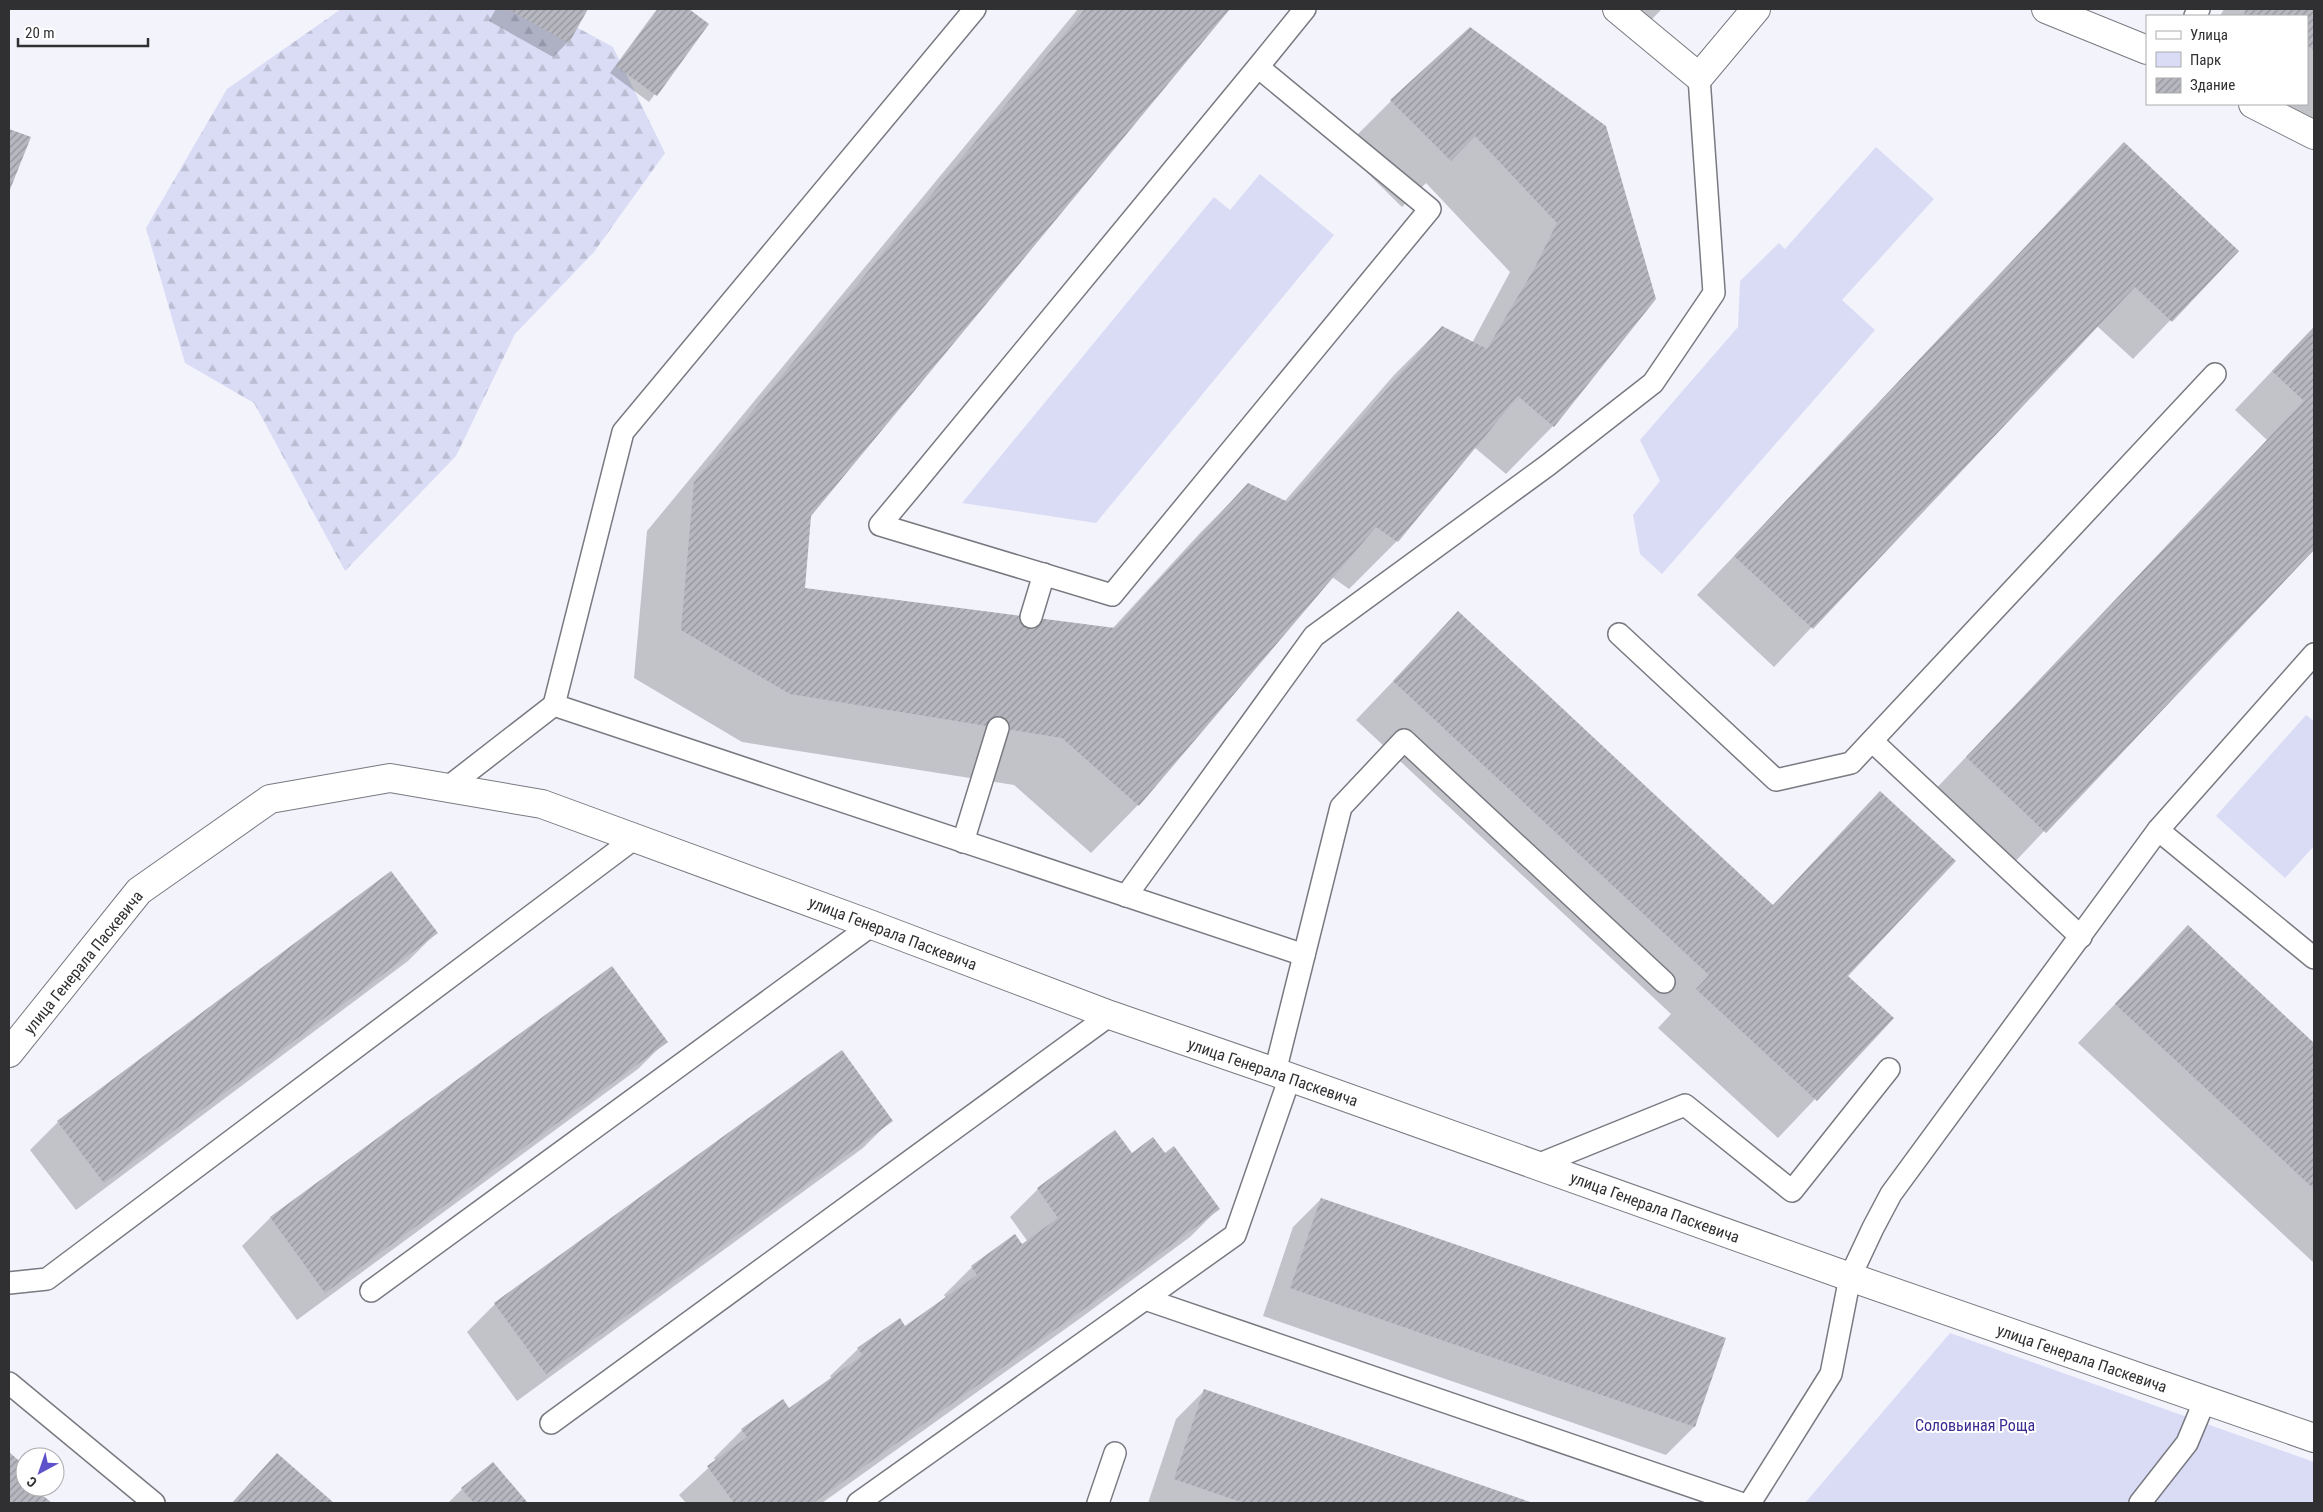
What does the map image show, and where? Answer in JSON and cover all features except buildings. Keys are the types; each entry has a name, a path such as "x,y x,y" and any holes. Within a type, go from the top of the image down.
{"street":[{"path":"1617,9 1699,77 1756,9"},
{"path":"2046,9 2146,50"},
{"path":"2255,105 2314,135"},
{"name":"улица Генерала Паскевича","path":"9,1053 138,891 270,799 390,778 542,804 1110,1015 1282,1074 1850,1277 2314,1438"}],"lane":[{"path":"448,788 554,705 624,432 976,9"},
{"path":"1258,67 1430,209 1112,595 880,525 1305,9"},
{"path":"1126,896 1314,636 1548,465 1653,383 1714,293 1699,77"},
{"path":"1619,634 1776,780 1852,763 2215,374"},
{"path":"1031,617 1044,574"},
{"path":"1750,1503 1831,1374 1850,1277 1891,1194 2158,830 2314,654"},
{"path":"554,705 1304,956"},
{"path":"963,842 998,728"},
{"path":"858,1503 1235,1235 1282,1074 1304,956 1341,807 1404,740 1664,982"},
{"path":"1872,741 2081,937"},
{"path":"2158,830 2314,958"},
{"path":"9,1283 47,1279 635,838"},
{"path":"372,1291 872,925"},
{"path":"551,1423 1110,1015"},
{"path":"1537,1165 1685,1105 1792,1191 1889,1069"},
{"path":"1145,1299 1740,1503"},
{"path":"9,1383 154,1503"},
{"path":"2140,1503 2187,1443 2204,1400"},
{"path":"1098,1503 1115,1453"}],"green space":[{"path":"341,9 543,9 613,47 665,153 594,252 515,334 456,456 345,571 254,403 185,363 146,228 227,89"},
{"path":"1876,147 1934,199 1842,300 1875,330 1662,574 1640,554 1633,515 1660,481 1640,440 1738,327 1740,281 1779,243 1785,249"},
{"path":"1260,174 1334,235 1096,523 962,503 1214,197 1230,210"},
{"path":"2306,715 2314,721 2314,846 2285,878 2216,816"},
{"name":"Соловьиная Роща","path":"1950,1333 2314,1462 2314,1503 1805,1503"}]}
